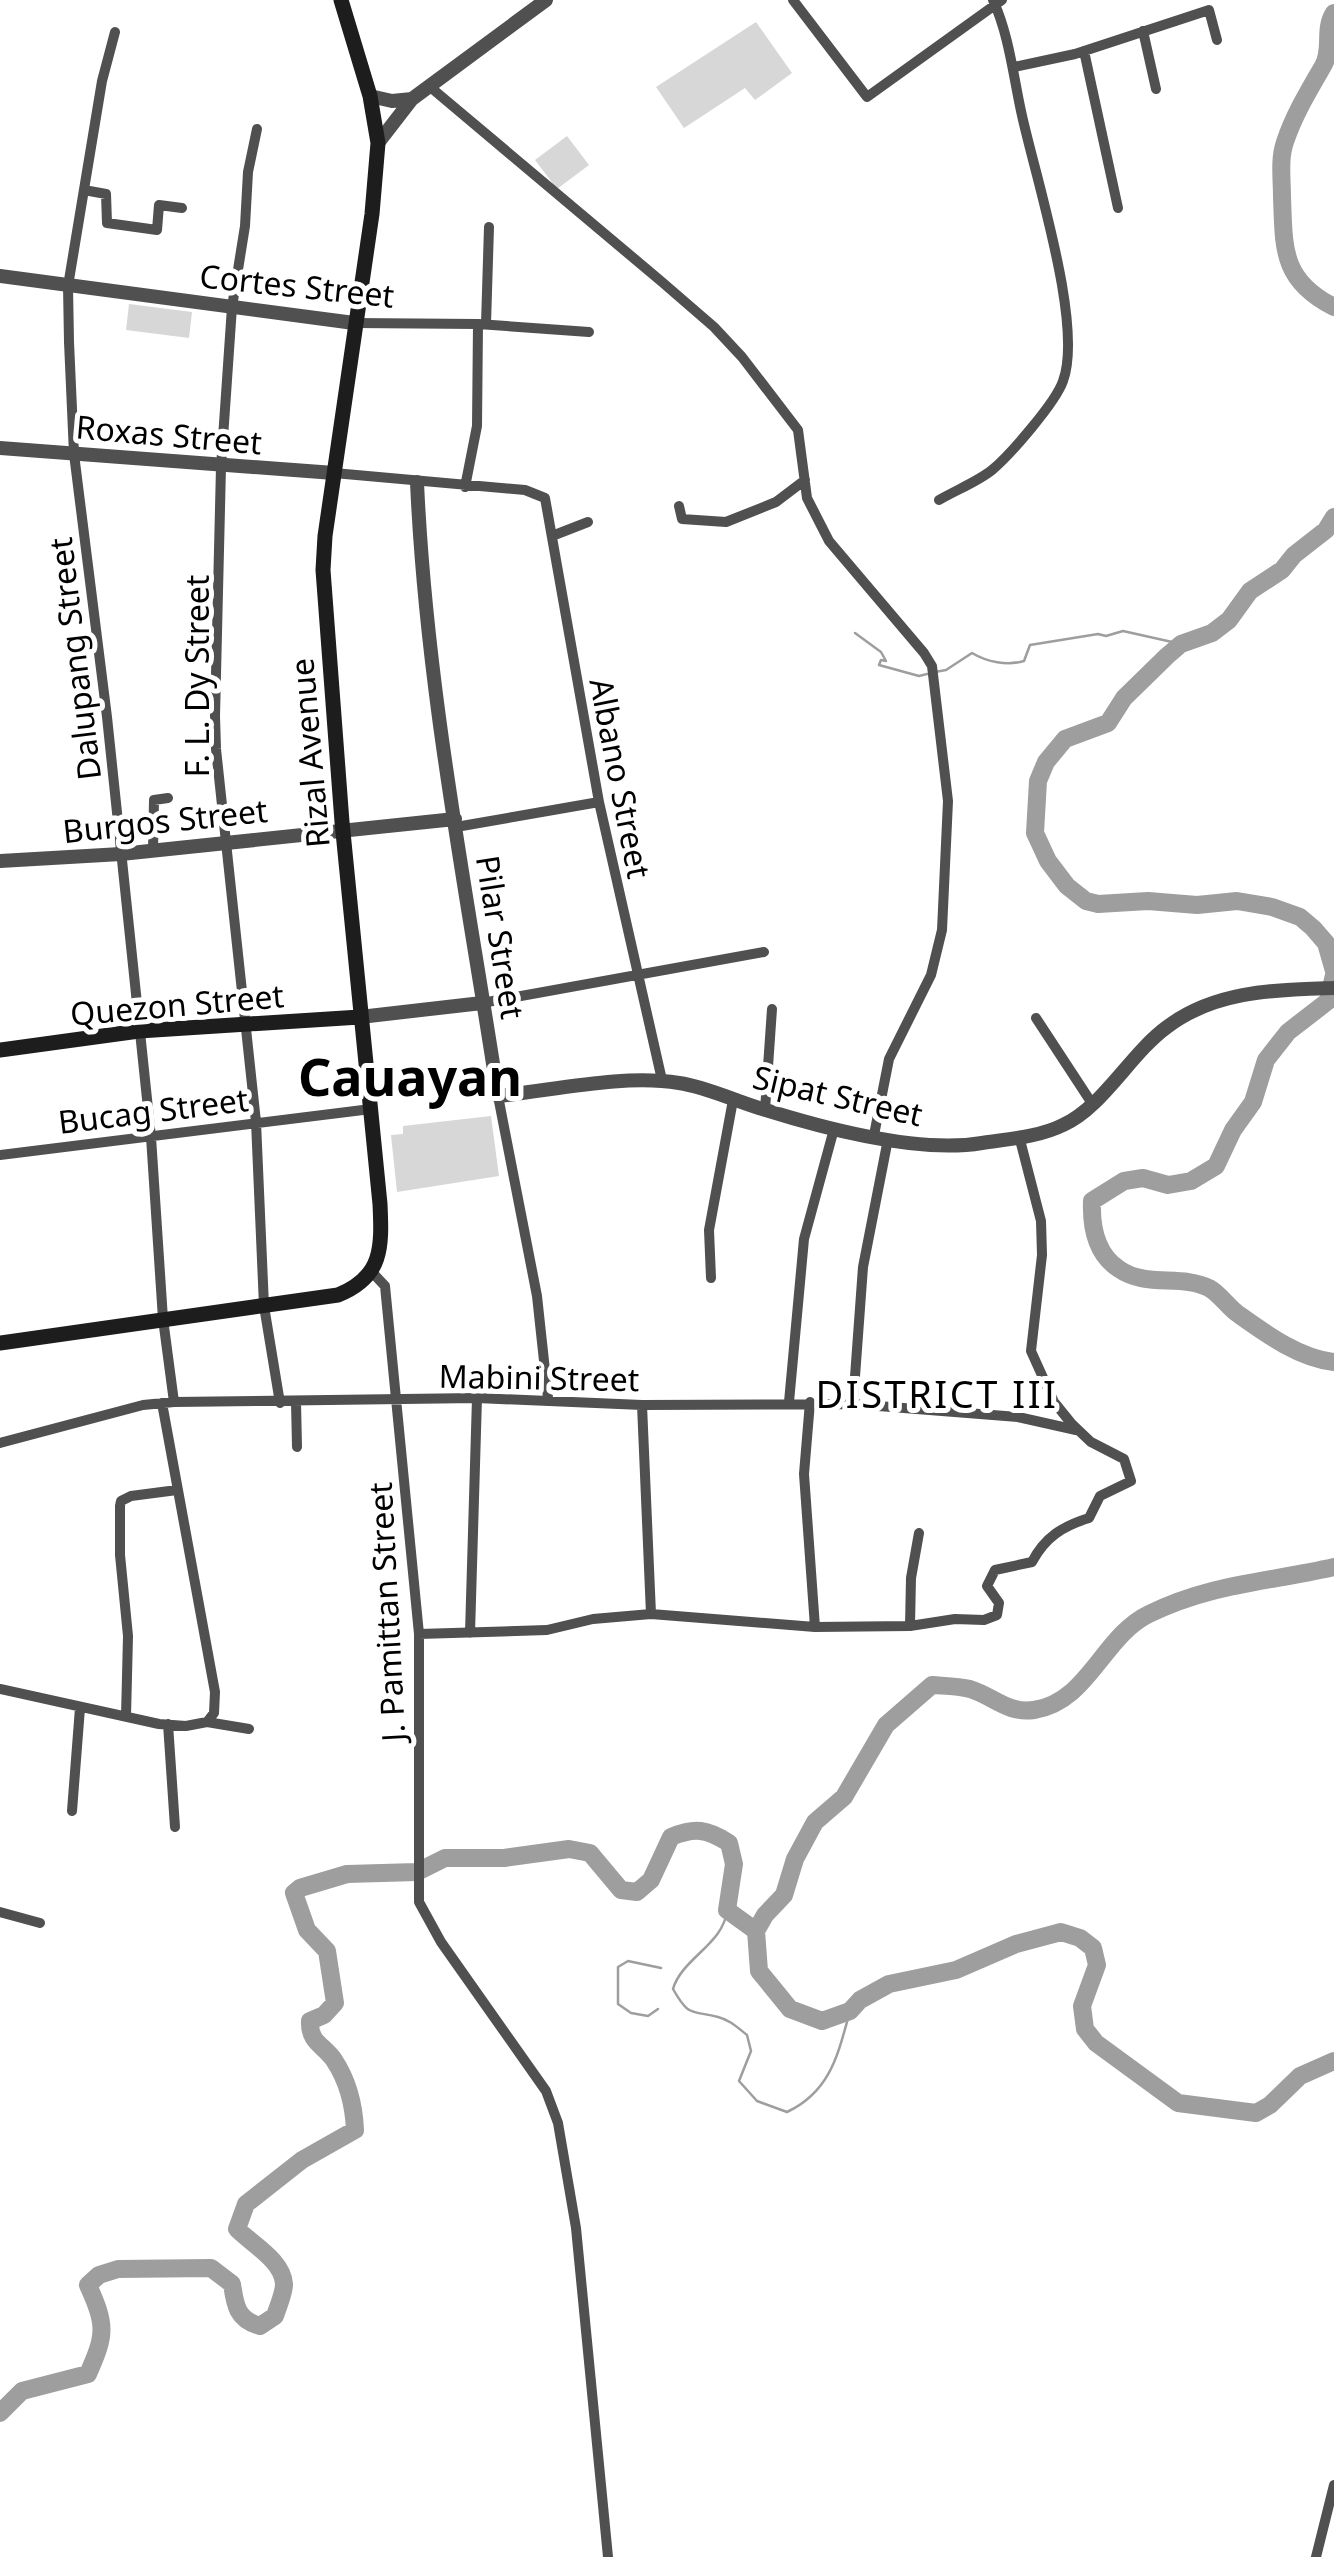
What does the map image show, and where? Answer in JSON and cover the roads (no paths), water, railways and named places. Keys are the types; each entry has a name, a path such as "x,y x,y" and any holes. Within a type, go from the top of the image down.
{"main road":[{"name":"Rizal Avenue","path":"341,0 370,96 378,143 372,214 323,570 382,1235 379,1256 371,1271"},
{"name":"Quezon Street","path":"0,1050 139,1031 360,1017"},
{"path":"0,1342 338,1295 352,1289 371,1271"}],"street":[{"path":"378,143 412,99 546,0"},
{"path":"794,0 867,97 997,2 1065,302 1066,367 1051,402 1000,462 939,500"},
{"path":"1014,68 1084,51 1208,10 1217,40"},
{"name":"Dalupang Street","path":"114,32 102,81 68,286 74,454 151,1138 168,1402 178,1490 215,1692 214,1713 207,1722"},
{"path":"1143,32 1156,89"},
{"path":"1084,51 1118,208"},
{"path":"429,86 714,327 763,382 798,430 808,498 829,541 932,666 948,801 942,930 930,975 889,1059 866,1248 853,1404"},
{"path":"370,96 412,99"},
{"name":"F. L. Dy Street","path":"256,129 232,307 222,467 216,749 256,1122 264,1306 280,1403"},
{"path":"84,190 106,194 106,223 157,230 159,205 182,208"},
{"path":"334,474 466,487 477,426 489,227"},
{"name":"Cortes Street","path":"0,276 354,323 482,324 590,332"},
{"name":"Roxas Street","path":"0,448 334,474"},
{"path":"680,506 682,519 726,522 776,502 804,480"},
{"name":"Pilar Street","path":"417,482 421,572 456,823 482,1003 537,1296 548,1398"},
{"name":"Albano Street","path":"466,487 533,490 547,503 600,802 662,1080"},
{"path":"552,536 588,522"},
{"path":"154,851 154,800 168,798"},
{"path":"456,823 600,802"},
{"name":"Burgos Street","path":"0,861 121,854 344,830 456,823"},
{"path":"360,1017 482,1003 764,952"},
{"name":"Sipat Street","path":"498,1096 662,1080 698,1087 834,1129 947,1146 980,1144 1037,1134 1067,1124 1093,1105 1147,1044 1188,1014 1244,994 1334,988"},
{"path":"765,1110 772,1010"},
{"path":"1036,1018 1093,1105"},
{"path":"711,1278 709,1230 733,1100"},
{"name":"Bucag Street","path":"0,1155 371,1109"},
{"path":"789,1402 804,1239 834,1129"},
{"path":"419,1634 547,1630 593,1619 651,1614 815,1626 910,1626 955,1619 984,1620 997,1615 999,1603 987,1586 995,1570 1032,1562 1040,1546 1064,1525 1089,1518 1100,1496 1131,1480 1124,1459 1091,1442 1054,1402 1031,1350 1042,1238 1018,1136"},
{"path":"371,1271 385,1286 397,1400"},
{"path":"470,1634 476,1398"},
{"name":"Mabini Street","path":"0,1443 168,1402 476,1398 548,1398 642,1405 853,1404 1018,1417 1080,1430"},
{"name":"J. Pamittan Street","path":"397,1400 419,1634 417,1882 423,1913 546,2091 558,2123 576,2228 608,2557"},
{"path":"296,1402 296,1447"},
{"path":"810,1402 804,1474 815,1626"},
{"path":"642,1405 651,1614"},
{"path":"126,1716 128,1636 120,1555 120,1506 131,1496 178,1490"},
{"path":"910,1626 918,1534"},
{"path":"0,1689 168,1724 207,1722 249,1729"},
{"path":"72,1811 80,1708"},
{"path":"168,1724 175,1827"},
{"path":"0,1912 40,1923"},
{"path":"1316,2557 1334,2485"}],"waterway":[{"path":"1334,13 1326,60 1289,132 1281,169 1289,261 1304,286 1334,307"},
{"path":"1334,517 1326,530 1294,555 1282,570 1250,591 1229,620 1212,633 1181,644 1167,656 1124,698 1108,723 1065,739 1046,762 1038,781 1035,833 1048,861 1067,886 1086,901 1197,905 1237,901 1272,907 1300,917 1313,928 1326,943 1334,971"},
{"path":"935,672 946,670 972,653 997,662 1018,662 1024,661 1030,645 1123,631 1181,644"},
{"path":"855,633 881,652 886,661 881,660 879,665 919,676 927,674"},
{"path":"1334,975 1328,1001 1288,1032 1266,1060 1253,1102 1233,1130 1216,1166 1191,1181 1168,1185 1143,1178 1124,1181 1092,1201 1100,1248 1119,1269 1141,1278 1209,1288 1238,1314 1283,1344 1334,1362"},
{"path":"1334,1567 1218,1589 1149,1614 1119,1637 1068,1695 1034,1710 1008,1707 970,1689 932,1685 886,1725 844,1797 815,1822 795,1859 784,1895 756,1931 759,1971 790,2009 822,2021 850,2011 860,2000 889,1984 956,1970 1016,1944 1061,1932 1080,1938 1093,1948 1097,1965 1082,2006 1085,2029 1096,2043 1178,2103 1256,2113 1300,2076 1334,2061"},
{"path":"0,2413 22,2391 88,2374 101,2339 101,2320 88,2285 99,2275 118,2269 211,2268 232,2284 236,2305 246,2320 260,2326 275,2316 284,2288 282,2276 273,2260 237,2229 246,2204 302,2160 355,2130 352,2103 343,2077 310,2028 310,2021 324,2015 335,2003 327,1951 307,1930 294,1893 300,1888 347,1874 417,1872 445,1858 504,1858 569,1849 590,1853 621,1890 637,1892 651,1880 671,1837 701,1831 729,1843 734,1864 727,1910 756,1931"},
{"path":"727,1910 719,1932 685,1968 673,1989 687,2008 726,2020 747,2035 751,2051 739,2081 757,2101 787,2112 814,2093 830,2070 850,2011"},
{"path":"658,2009 648,2016 631,2013 618,2004 618,1967 628,1961 661,1968"}],"district":[{"name":"Cauayan","path":"410,1075"},
{"name":"DISTRICT III","path":"937,1393"}]}
